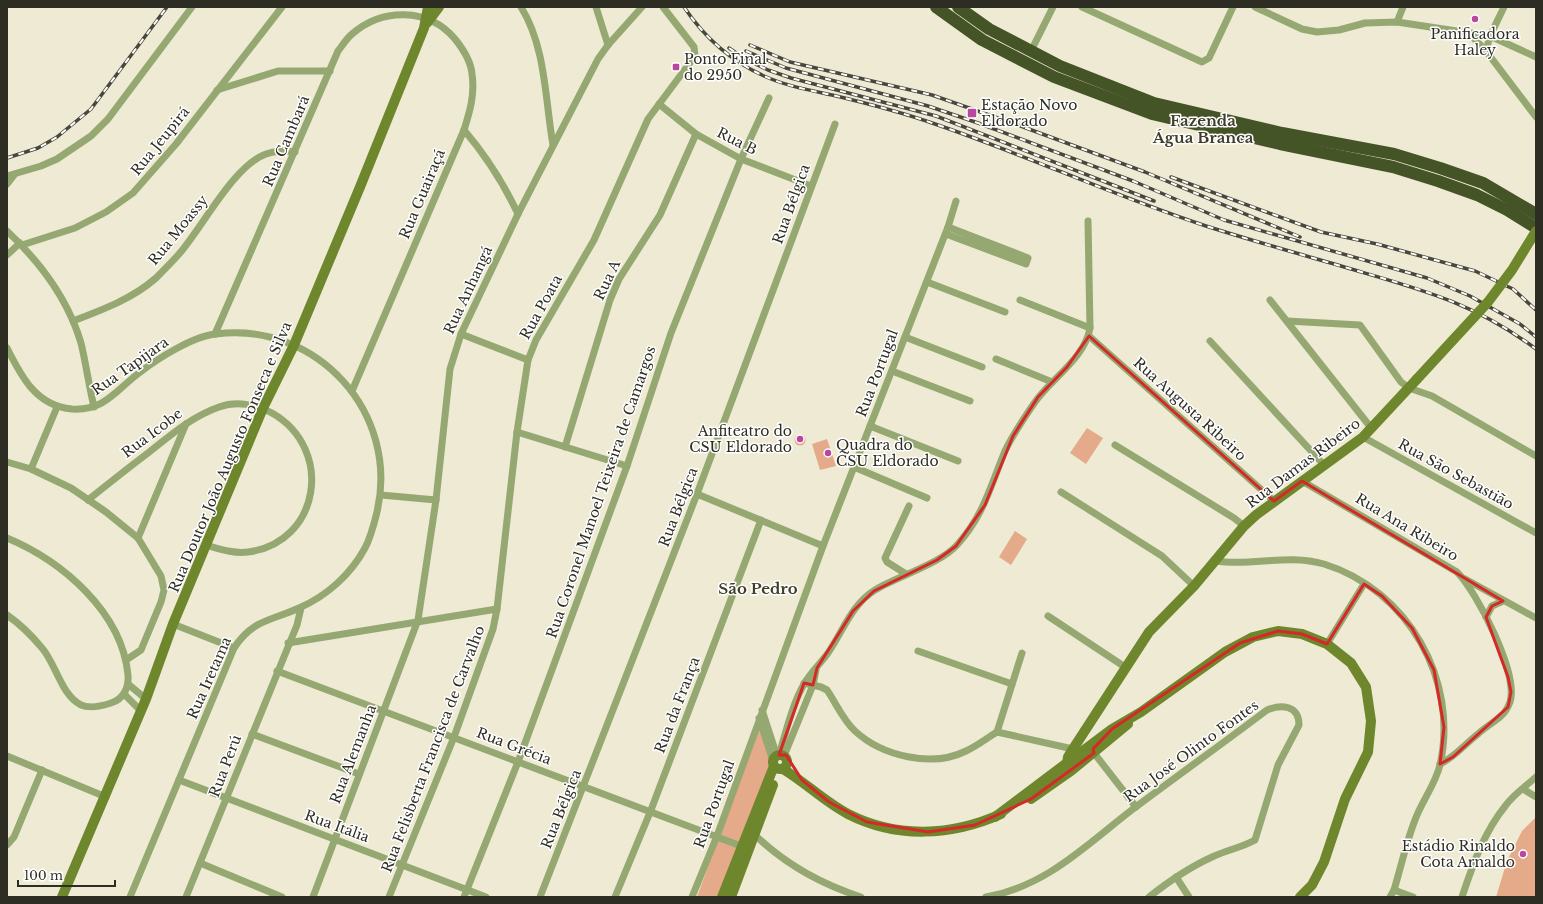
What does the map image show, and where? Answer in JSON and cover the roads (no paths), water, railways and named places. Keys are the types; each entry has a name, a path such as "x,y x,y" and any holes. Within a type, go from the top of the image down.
{"highway":[{"path":"936,7 982,40 1054,77 1152,114 1280,144 1393,167 1438,181 1489,201 1536,230"},
{"path":"958,7 989,29 1060,66 1154,103 1282,133 1394,154 1483,183 1536,214"}],"street":[{"path":"7,184 10,175 52,161 91,136 108,118 192,7"},
{"name":"Rua Jeupirá","path":"7,255 21,244 75,228 106,212 133,193 176,144 282,7"},
{"name":"Rua Doutor João Augusto Fonseca e Silva","path":"427,22 428,7"},
{"name":"Rua Doutor João Augusto Fonseca e Silva","path":"62,897 146,699 173,624 263,408 294,345 427,22 439,7"},
{"path":"521,7 531,26 540,56 553,145"},
{"path":"596,7 608,45"},
{"name":"Rua Anhangá","path":"418,620 436,500 450,369 461,334 518,214 598,59 608,45 642,7"},
{"name":"Rua Poata","path":"497,609 517,432 528,360 536,340 594,240 648,119 695,56 694,47 663,7"},
{"path":"1031,51 1053,7"},
{"path":"1082,7 1202,62 1209,58 1233,7"},
{"path":"1254,7 1302,29 1317,32 1339,30 1365,23 1398,22 1490,36 1536,57"},
{"path":"1398,22 1403,7"},
{"path":"1486,51 1490,36 1504,7"},
{"name":"Rua Cambará","path":"214,334 342,46 350,35 366,24 395,14 427,22"},
{"name":"Rua Guairaçá","path":"352,391 464,130 473,99 471,66 465,52 453,37 427,22"},
{"path":"1468,32 1486,51 1536,117"},
{"path":"217,90 278,71 330,71"},
{"name":"Rua Coronel Manoel Teixeira de Camargos","path":"466,894 518,762 627,466 671,333 741,159 769,98"},
{"name":"Rua B","path":"659,104 696,134 741,159 811,186"},
{"name":"Rua Bélgica","path":"540,897 697,494 835,124"},
{"path":"464,130 485,155 504,184 518,214"},
{"name":"Rua A","path":"565,447 610,300 619,279 660,215 696,134"},
{"name":"Rua Moassy","path":"73,321 129,297 156,277 179,254 232,183 248,165 265,154 280,150 296,152"},
{"name":"Rua Portugal","path":"692,897 717,836 823,546 927,282 947,230 956,201"},
{"path":"731,897 755,835 780,762 804,683 817,668 861,600 874,591 906,574 937,560 956,546 972,526 985,505 1012,436 1038,397 1067,367 1089,336 1088,221"},
{"path":"947,230 1028,258 1026,264 947,230"},
{"name":"Rua Damas Ribeiro","path":"1054,783 1066,770 1068,757 1125,667 1159,621 1194,586 1244,526 1256,514 1372,429 1488,302 1512,270 1536,230"},
{"path":"7,231 21,244 52,283 73,321 80,343 94,407"},
{"path":"927,282 1005,312"},
{"path":"1020,300 1090,328"},
{"path":"1270,300 1372,429"},
{"path":"1287,321 1360,325 1401,382 1409,388 1432,396 1536,456"},
{"name":"Rua Tapijara","path":"7,348 19,372 31,390 42,399 58,407 74,409 94,407 107,401 138,373 160,358 187,344 214,334 262,336 279,339 294,345"},
{"path":"461,334 528,360"},
{"name":"Rua Augusta Ribeiro","path":"1089,336 1274,501"},
{"path":"905,337 982,367"},
{"path":"1210,341 1324,465"},
{"name":"Rua Iretama","path":"130,897 234,648 240,639 261,622 300,608 337,584 354,567 366,546 374,524 381,495 381,460 375,435 352,391 331,370 294,345"},
{"path":"996,359 1052,382"},
{"path":"892,371 970,401"},
{"name":"Rua Icobe","path":"88,500 186,422 228,405 248,405 263,408 289,426 306,449 312,469 313,489 307,507 290,532 266,548 247,552 237,552 206,545"},
{"path":"31,469 58,407"},
{"path":"138,538 186,422"},
{"path":"870,426 958,461"},
{"path":"517,432 627,466"},
{"name":"Rua São Sebastião","path":"1363,437 1536,532"},
{"path":"1115,445 1234,518 1244,526"},
{"path":"7,462 31,469 71,488 88,500 138,538 161,576 164,590 161,602 141,650 126,660"},
{"path":"854,467 927,498"},
{"name":"Rua Ana Ribeiro","path":"1302,481 1442,562 1463,578 1486,617 1504,662 1511,692 1510,700 1502,715 1477,734 1453,757 1440,764"},
{"path":"1061,492 1162,556 1194,586"},
{"path":"697,494 823,546"},
{"path":"381,495 436,500"},
{"path":"906,574 887,562 885,558 909,506"},
{"name":"Rua da França","path":"615,897 651,810 761,520"},
{"path":"7,538 38,553 63,570 81,587 109,622 126,660 128,684 124,694 116,702 98,707 82,705 70,695 42,648 7,615"},
{"path":"1216,561 1227,563 1287,559 1324,564 1364,584 1382,596 1412,628 1434,670 1442,705 1444,727 1440,764 1429,792 1414,820 1394,890 1390,897"},
{"path":"1463,578 1536,618"},
{"path":"1327,644 1364,584"},
{"path":"1486,617 1492,606 1503,600"},
{"name":"Rua Perú","path":"186,897 297,624 300,608"},
{"path":"288,643 418,620 497,609"},
{"name":"Rua Felisberta Francisca de Carvalho","path":"390,897 454,737 493,628 497,609"},
{"path":"292,611 297,624"},
{"path":"1048,616 1125,667"},
{"name":"Rua Alemanha","path":"313,897 418,620"},
{"path":"173,624 234,648"},
{"path":"995,817 1112,729 1141,712 1224,652 1253,637 1278,631 1302,634 1327,644 1351,663 1366,687 1370,704 1370,729 1368,752 1341,811 1324,862 1312,885 1300,897"},
{"path":"918,651 1012,684"},
{"path":"804,683 827,690 854,730 870,742 906,756 928,759 965,752 997,732 1022,654"},
{"path":"722,897 741,846 780,762 813,685 817,668"},
{"name":"Rua Grécia","path":"277,671 384,709 518,762 651,810 741,846"},
{"path":"128,684 146,699"},
{"path":"124,694 141,711"},
{"name":"Rua José Olinto Fontes","path":"986,897 1009,895 1070,860 1136,807 1267,710 1277,706 1288,706 1296,713 1299,719 1299,725 1278,765 1255,840 1248,844 1212,856 1176,877 1149,897"},
{"path":"762,710 780,762"},
{"path":"759,718 780,762 829,802 848,814 867,822 893,829 928,832 948,831 975,825 1031,799 1113,738 1141,712"},
{"path":"1094,753 1094,749 1112,729"},
{"path":"997,732 1073,749"},
{"path":"252,734 359,774"},
{"path":"1094,753 1136,807"},
{"path":"7,756 106,796"},
{"path":"7,845 14,837 42,770"},
{"path":"1462,897 1472,867 1489,830 1506,804 1536,778"},
{"name":"Rua Itália","path":"179,780 402,865 466,894 486,897"},
{"path":"1523,788 1536,796"},
{"path":"755,835 774,854 813,877 861,897"},
{"path":"200,863 282,897"},
{"path":"1176,877 1189,897"},
{"path":"1394,890 1413,897"}],"railway":[{"path":"7,158 38,148 57,137 91,109 167,7"},
{"path":"684,7 700,28 719,47 740,63 764,76 798,87 871,105 922,120 969,136 1104,189 1206,226 1407,285 1472,310 1493,321 1536,349"},
{"path":"750,45 790,62 932,95 1145,172 1300,237"},
{"path":"729,48 745,59 768,70 791,78 936,116 1154,201"},
{"path":"746,51 786,68 928,106 978,123 1133,181 1224,220 1427,278 1470,296 1520,324 1536,337"},
{"path":"1171,177 1321,232 1377,244 1475,271 1513,289 1536,310"}],"place":[{"name":"Panificadora Haley","path":"1475,19"},
{"name":"Ponto Final do 2950","path":"676,67"},
{"name":"Estação Novo Eldorado","path":"972,113"},
{"name":"Anfiteatro do CSU Eldorado","path":"800,439"},
{"name":"Quadra do CSU Eldorado","path":"828,453"},
{"name":"Estádio Rinaldo Cota Arnaldo","path":"1523,854"}],"district":[{"name":"Fazenda Água Branca","path":"1203,128"},
{"name":"São Pedro","path":"758,588"}]}
